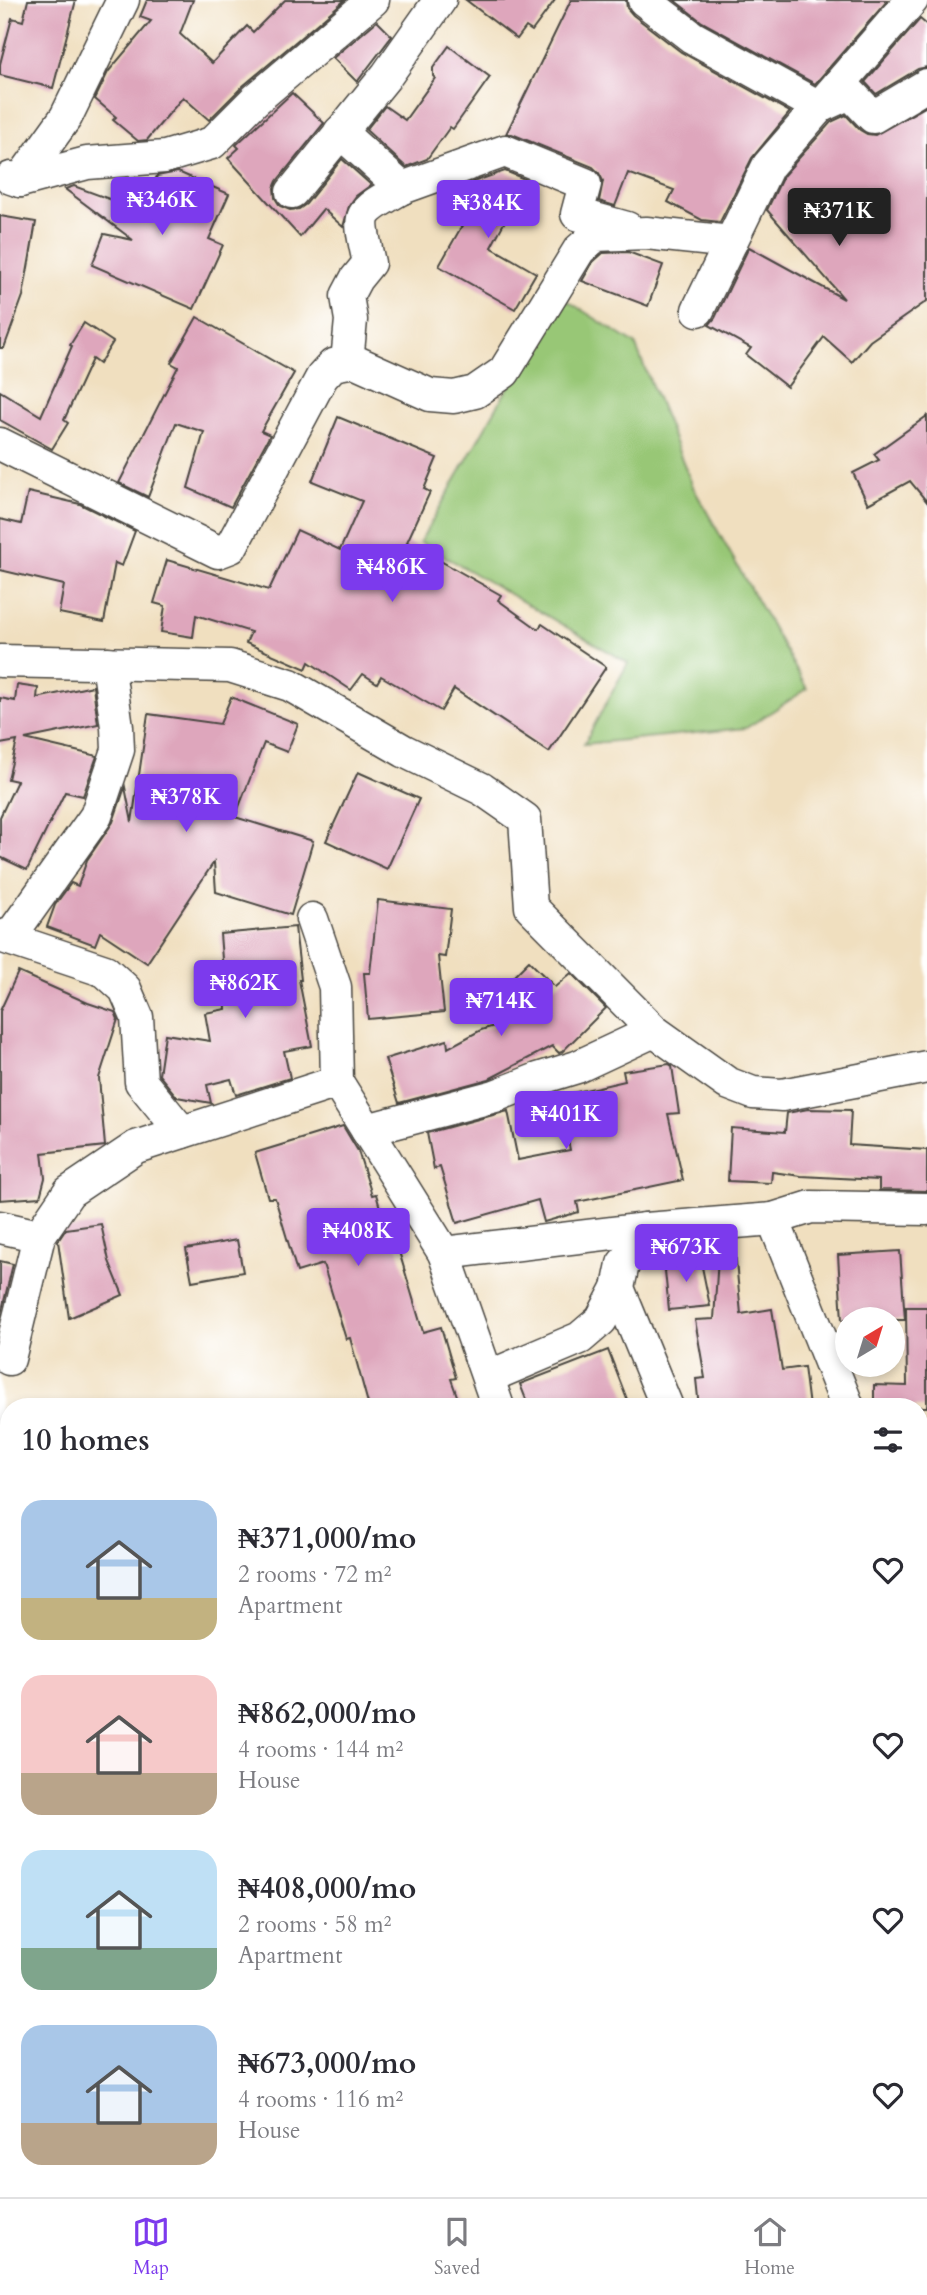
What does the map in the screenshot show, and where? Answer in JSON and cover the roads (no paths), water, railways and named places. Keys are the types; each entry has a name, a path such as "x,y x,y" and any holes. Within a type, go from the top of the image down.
{"street":[{"path":"10,177 66,117 123,0"},
{"path":"10,177 87,163 165,157 212,143 255,100 373,0"},
{"path":"292,192 387,75 440,0"},
{"path":"644,0 692,37 819,107"},
{"path":"698,310 768,166 912,0"},
{"path":"819,107 850,93 873,117 927,85"},
{"path":"340,132 402,188"},
{"path":"348,362 351,320 347,296 369,263 361,221 368,207 402,188 505,151 585,184 577,214 646,233"},
{"path":"0,444 218,552 231,547 321,377 333,365 354,361 430,396 454,397 475,392 504,372 579,250 596,235 646,233 731,242"},
{"path":"0,661 230,666 290,685 404,751 482,789 524,819 531,907 654,1031 727,1083 753,1093 782,1095 927,1066"},
{"path":"108,663 118,750 96,816 4,937 105,971 125,989 137,1017 141,1082 182,1132"},
{"path":"312,919 335,986 337,1082 444,1253 495,1398"},
{"path":"367,1130 495,1096 576,1067 654,1031"},
{"path":"9,1359 39,1236 69,1192 136,1147 337,1082"},
{"path":"444,1253 646,1229 773,1219 811,1207 927,1209"},
{"path":"773,1219 844,1398"},
{"path":"0,1227 39,1236"},
{"path":"488,1377 580,1338 601,1320 618,1288 623,1264 637,1249 646,1229"},
{"path":"618,1288 663,1398"}]}
